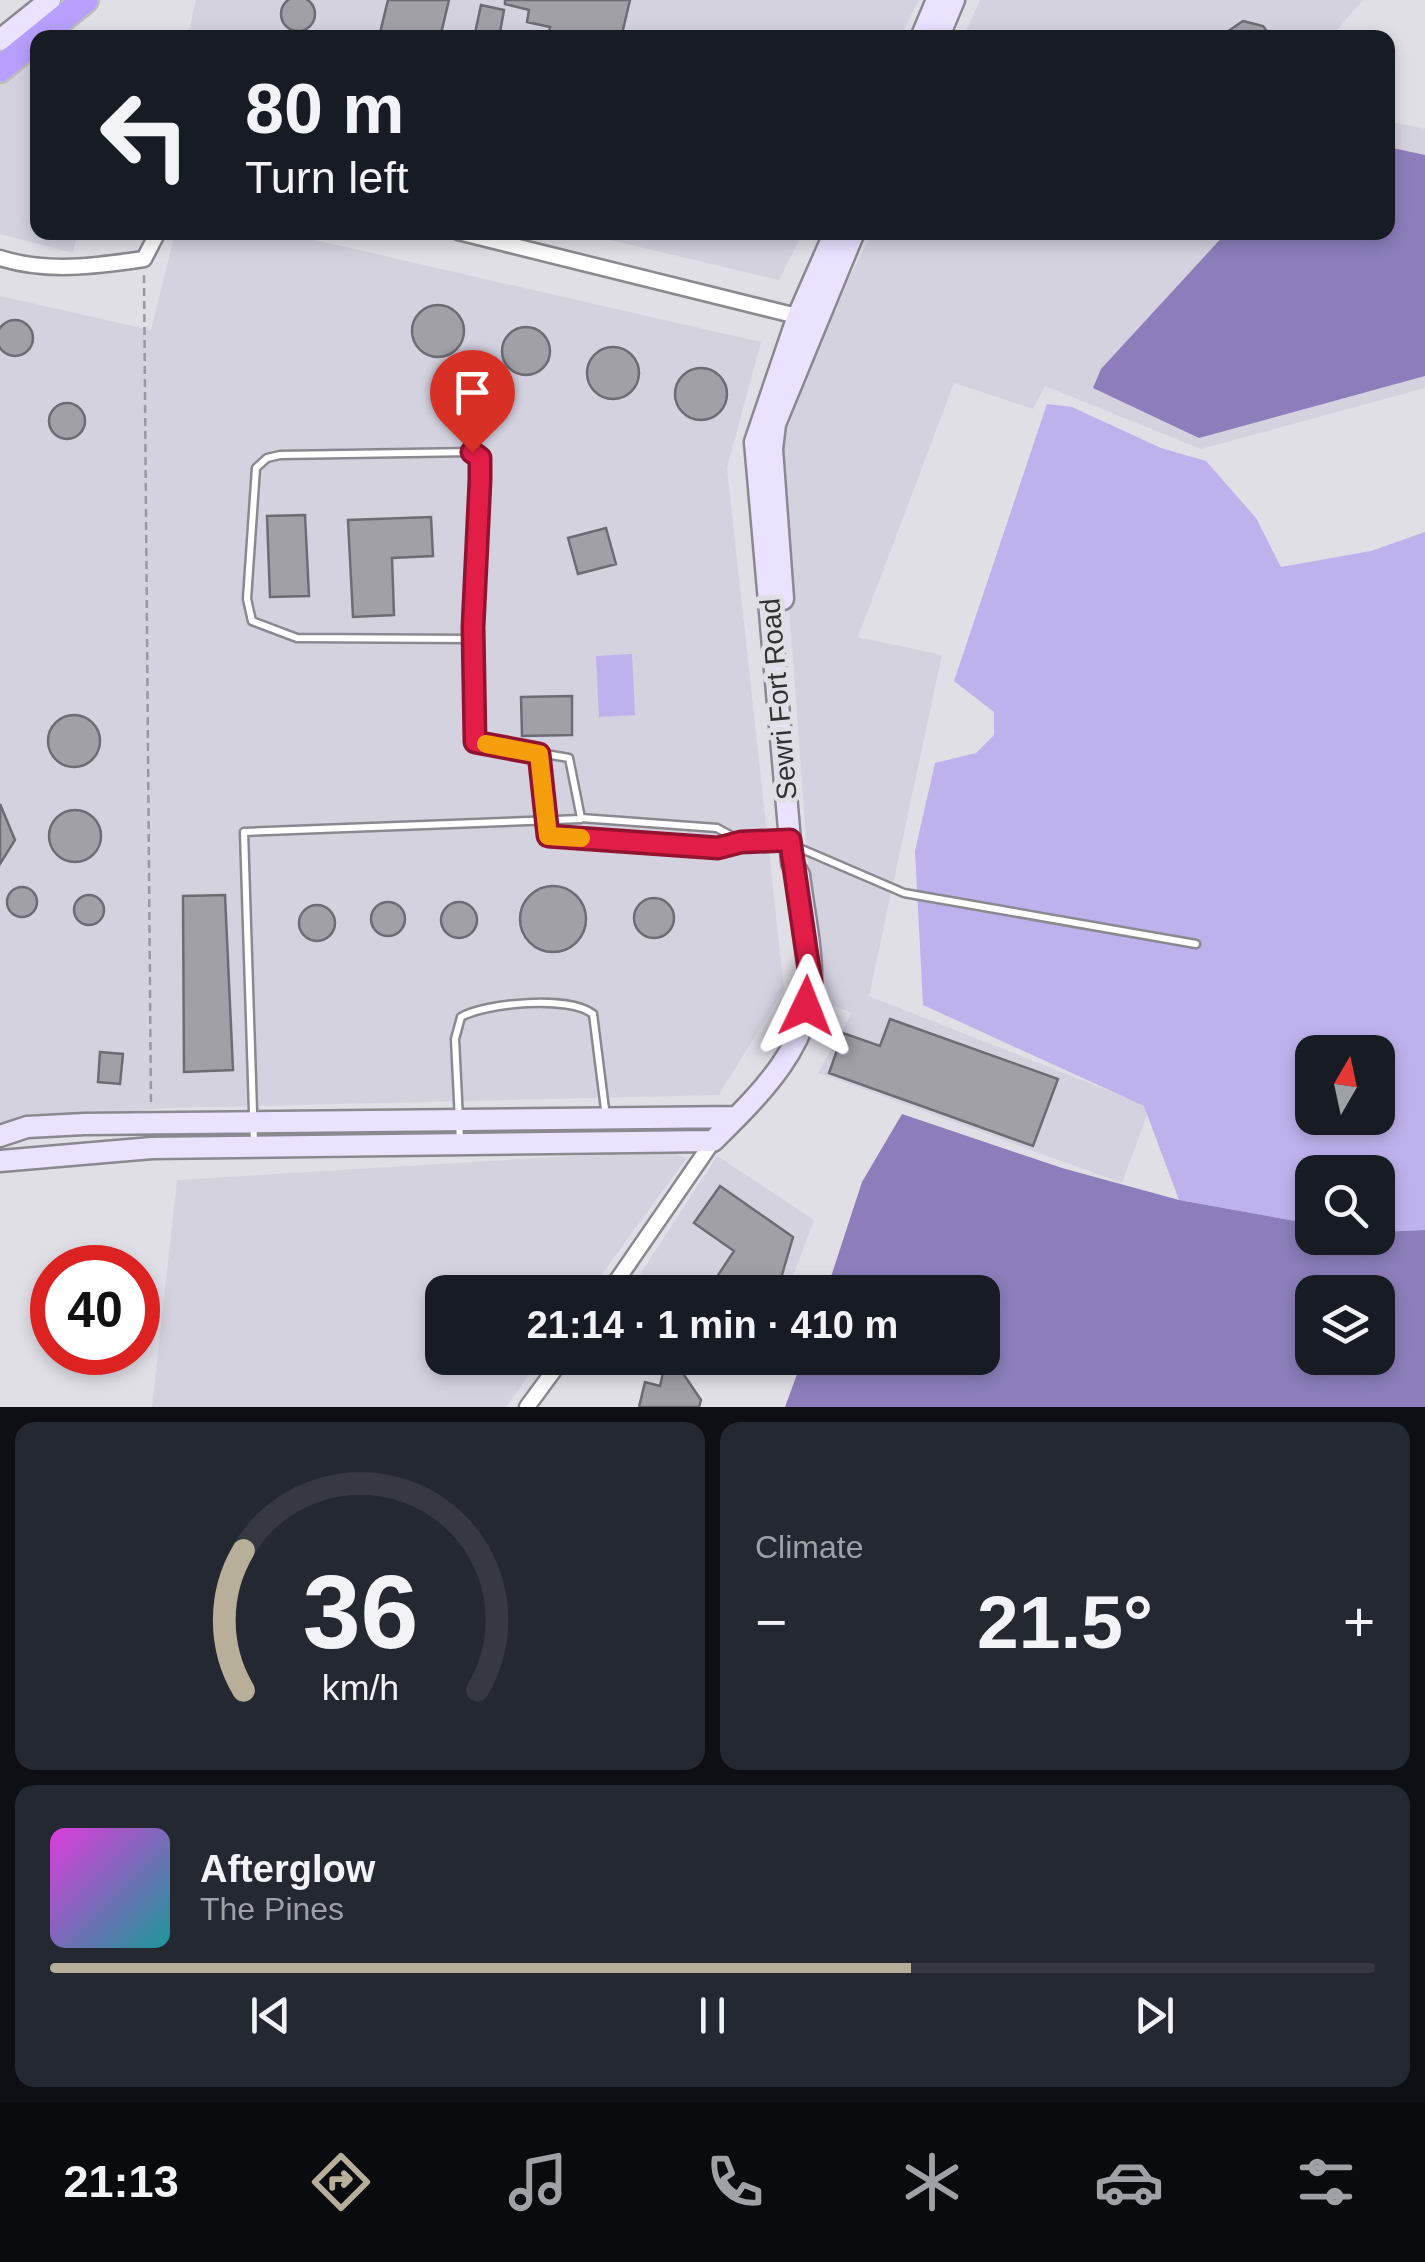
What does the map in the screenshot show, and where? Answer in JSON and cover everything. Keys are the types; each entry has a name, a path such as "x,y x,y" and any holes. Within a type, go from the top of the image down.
{"highway":[{"path":"0,51 63,0"},
{"path":"49,30 85,0"},
{"path":"0,70 30,45"}],"street":[{"path":"0,40 50,0"},
{"path":"56,30 94,0"},
{"path":"924,30 937,0"},
{"path":"941,30 954,0"},
{"path":"0,82 30,52"},
{"path":"0,258 19,264 83,268 144,259 154,240"},
{"path":"490,240 807,318 850,240"},
{"name":"Sewri Fort Road","path":"621,1275 713,1141 762,1093 802,1028 811,983 795,844 770,528 755,442 807,318 832,240"},
{"path":"0,1136 28,1126 84,1124 460,1123 737,1116"},
{"path":"84,1124 86,1152"},
{"path":"0,1160 86,1152 713,1141"},
{"path":"528,1407 551,1375"}],"lane":[{"path":"473,638 297,638 252,620 247,599 256,468 267,458 280,455 472,452 480,458 473,638 475,742 569,758 581,818"},
{"path":"539,754 548,836 718,848 741,842 795,844 904,893 1196,944"},
{"path":"254,1150 244,832 581,818 717,828 741,842"},
{"path":"460,1146 455,1040 461,1017 478,1007 574,1004 593,1014 597,1024 607,1143"}],"path":[{"path":"144,259 152,1124"}],"shaded area":[{"path":"196,0 919,0 904,30 189,30"},
{"path":"980,0 1363,0 1337,30 967,30"},
{"path":"30,49 30,240 76,240 73,253 0,234 0,78"},
{"path":"1395,123 1425,129 1425,388 1201,449 1045,386 1033,409 954,383 858,637 942,655 869,996 1150,1107 1122,1183 818,1073 852,1013 818,999 777,444 783,409 868,240 1395,240"},
{"path":"1395,149 1425,155 1425,376 1199,438 1093,388 1101,369 1220,240 1395,240"},
{"path":"173,240 315,240 761,342 727,468 784,989 719,1095 168,1108 15,1121 0,1127 0,296 151,330"},
{"path":"610,240 799,240 779,280"},
{"path":"1047,404 1072,407 1161,448 1206,461 1256,518 1281,567 1371,551 1425,532 1425,1230 1395,1231 1395,1155 1295,1155 1295,1221 1179,1200 1144,1106 923,1005 915,851 935,763 976,753 994,735 994,712 954,681"},
{"path":"632,654 635,715 599,717 596,656"},
{"path":"902,1114 1062,1168 1179,1200 1295,1221 1295,1255 1395,1255 1395,1231 1425,1230 1425,1407 785,1407 797,1375 1000,1375 1000,1275 832,1275 862,1182"},
{"path":"670,1150 686,1159 601,1275 425,1275 425,1375 530,1375 506,1407 152,1407 156,1375 160,1375 160,1334 177,1180"},
{"path":"717,1156 814,1220 793,1275 640,1275"}],"building":[{"path":"292,-1 304,-1 313,8 310,26 301,30 286,26 281,14 286,2"},
{"path":"388,0 449,0 442,30 381,30"},
{"path":"505,0 630,0 623,30 549,30 550,27 527,22 529,10 505,4"},
{"path":"481,5 504,10 500,30 476,30"},
{"path":"1243,21 1266,30 1230,30"},
{"path":"438,305 456,313 464,331 456,349 438,357 420,349 412,331 420,313"},
{"path":"8,321 22,321 32,331 32,345 22,355 8,355 -1,346 -1,330"},
{"path":"526,327 543,334 550,351 543,368 526,375 509,368 502,351 509,334"},
{"path":"613,347 631,355 639,373 631,391 613,399 595,391 587,373 595,355"},
{"path":"701,368 719,376 727,394 719,412 701,420 683,412 675,394 683,376"},
{"path":"67,403 80,408 85,421 80,434 67,439 54,434 49,421 54,408"},
{"path":"305,515 309,596 270,597 267,516"},
{"path":"431,517 433,556 392,558 394,615 353,617 348,520"},
{"path":"606,528 616,564 578,574 568,538"},
{"path":"572,696 572,735 522,736 521,697"},
{"path":"74,715 93,722 100,741 93,760 74,767 55,760 48,741 55,722"},
{"path":"0,804 15,840 0,864"},
{"path":"75,810 93,818 101,836 93,854 75,862 57,854 49,836 57,818"},
{"path":"553,886 577,895 586,919 577,943 553,952 529,943 520,919 529,895"},
{"path":"22,887 33,891 37,902 33,913 22,917 11,913 7,902 11,891"},
{"path":"89,895 100,899 104,910 100,921 89,925 78,921 74,910 78,899"},
{"path":"225,895 233,1070 184,1072 183,896"},
{"path":"654,898 668,904 674,918 668,932 654,938 640,932 634,918 640,904"},
{"path":"388,902 400,907 405,919 400,931 388,936 376,931 371,919 376,907"},
{"path":"459,902 472,907 477,920 472,933 459,938 446,933 441,920 446,907"},
{"path":"317,905 330,910 335,923 330,936 317,941 304,936 299,923 304,910"},
{"path":"890,1019 1058,1079 1033,1146 829,1073 843,1033 880,1046"},
{"path":"100,1052 123,1054 120,1084 98,1082"},
{"path":"720,1186 793,1237 782,1275 718,1275 734,1251 694,1223"},
{"path":"663,1375 684,1375 701,1400 699,1407 639,1407 645,1382 660,1386"}],"slow traffic":[{"path":"486,744 539,754 548,836 581,838"}],"route":[{"path":"472,452 480,458 473,627 475,742 539,754 548,836 718,848 741,842 790,840 811,983 806,1006"}]}
